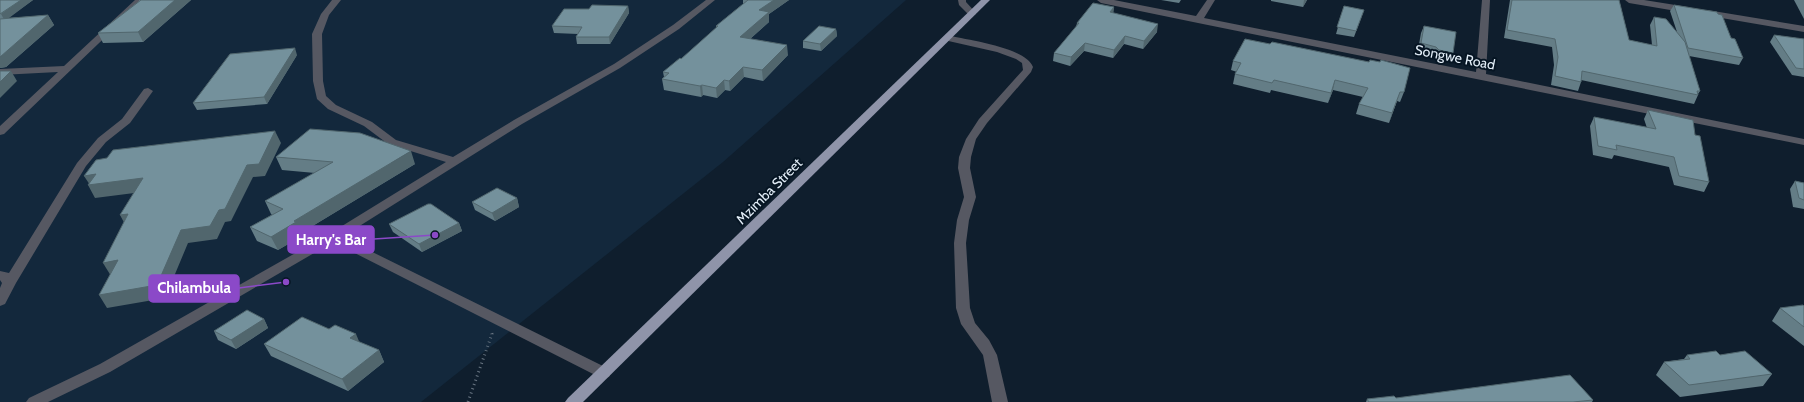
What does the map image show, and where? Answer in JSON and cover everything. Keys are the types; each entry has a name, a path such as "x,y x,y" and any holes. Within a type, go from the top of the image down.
{"main road":[{"name":"Mzimba Street","path":"573,402 986,0"}],"street":[{"path":"0,132 5,121 66,69 140,0"},
{"path":"337,0 325,14 317,34 317,76 321,97 332,107 368,124 392,142 454,161"},
{"path":"34,402 118,360 333,237 518,122 617,66 676,27 711,0"},
{"path":"962,0 962,3 972,13"},
{"name":"Songwe Road","path":"1101,0 1804,142"},
{"path":"1198,20 1211,0"},
{"path":"1481,76 1486,0"},
{"path":"1629,0 1804,29"},
{"path":"947,38 1009,53 1025,61 1028,65 1028,70 983,121 971,140 965,157 964,168 970,197 963,220 960,243 963,308 968,324 984,344 990,355 1000,402"},
{"path":"0,72 66,69"},
{"path":"0,301 4,279 81,166 102,140 126,121 148,91"},
{"path":"333,237 604,373"}],"path":[{"path":"468,402 492,334 490,329"}],"shaded area":[{"path":"0,0 906,0 723,162 421,402 0,402"}],"building":[{"path":"0,0 21,0 0,14"},
{"path":"141,0 175,0 138,32 98,33"},
{"path":"748,0 774,0 759,10 769,12 740,37 787,45 762,70 743,67 729,81 724,80 716,88 662,79 669,73 663,72 680,58 681,59 718,26 716,26"},
{"path":"1512,0 1619,0 1629,40 1657,46 1654,17 1666,19 1685,42 1700,91 1697,91 1698,95 1582,71 1581,82 1555,76 1558,57 1555,39 1507,30"},
{"path":"1093,3 1114,7 1110,12 1158,24 1144,41 1125,36 1114,50 1085,43 1071,57 1054,53 1079,23 1077,23"},
{"path":"592,5 628,6 609,37 576,37 582,27 552,26 564,9 589,9"},
{"path":"1674,5 1717,12 1718,14 1722,15 1731,38 1735,39 1743,58 1688,48"},
{"path":"1344,6 1364,10 1356,31 1337,27"},
{"path":"48,15 0,57 0,19"},
{"path":"819,26 836,29 820,44 803,41"},
{"path":"1424,26 1456,32 1453,53 1439,50 1436,47 1421,43"},
{"path":"1774,35 1804,39 1804,69 1796,68"},
{"path":"1245,39 1270,44 1272,42 1369,62 1370,60 1380,62 1381,60 1410,68 1404,92 1400,92 1392,113 1359,104 1368,88 1335,80 1331,93 1274,80 1272,83 1235,74 1241,63 1233,61"},
{"path":"295,48 264,97 193,103 230,54"},
{"path":"0,71 11,71 0,82"},
{"path":"1648,110 1693,120 1695,135 1700,136 1709,182 1679,176 1674,157 1616,145 1617,150 1598,146 1594,117 1656,129"},
{"path":"310,129 360,133 411,151 294,221 296,222 271,237 250,227 283,209 265,201 333,162 276,157"},
{"path":"275,131 259,164 247,165 225,209 219,210 210,226 181,230 157,285 99,295 118,260 103,263 128,214 120,215 143,178 88,185 96,174 84,176 96,160 107,158 113,150"},
{"path":"1795,181 1804,183 1804,200 1799,198"},
{"path":"497,188 517,198 492,213 472,202"},
{"path":"428,204 431,204 459,223 419,244 389,224"},
{"path":"1803,305 1804,327 1780,308"},
{"path":"247,310 264,319 231,340 214,331"},
{"path":"302,317 329,329 335,325 356,334 350,338 379,350 342,379 264,344"},
{"path":"1716,351 1720,355 1745,351 1772,374 1689,385 1664,362 1690,359 1687,355"},
{"path":"1570,375 1593,400 1573,402 1369,402 1367,399 1394,396 1396,398"}],"place":[{"name":"Harry's Bar","path":"435,235"},
{"name":"Chilambula","path":"286,282"}]}
